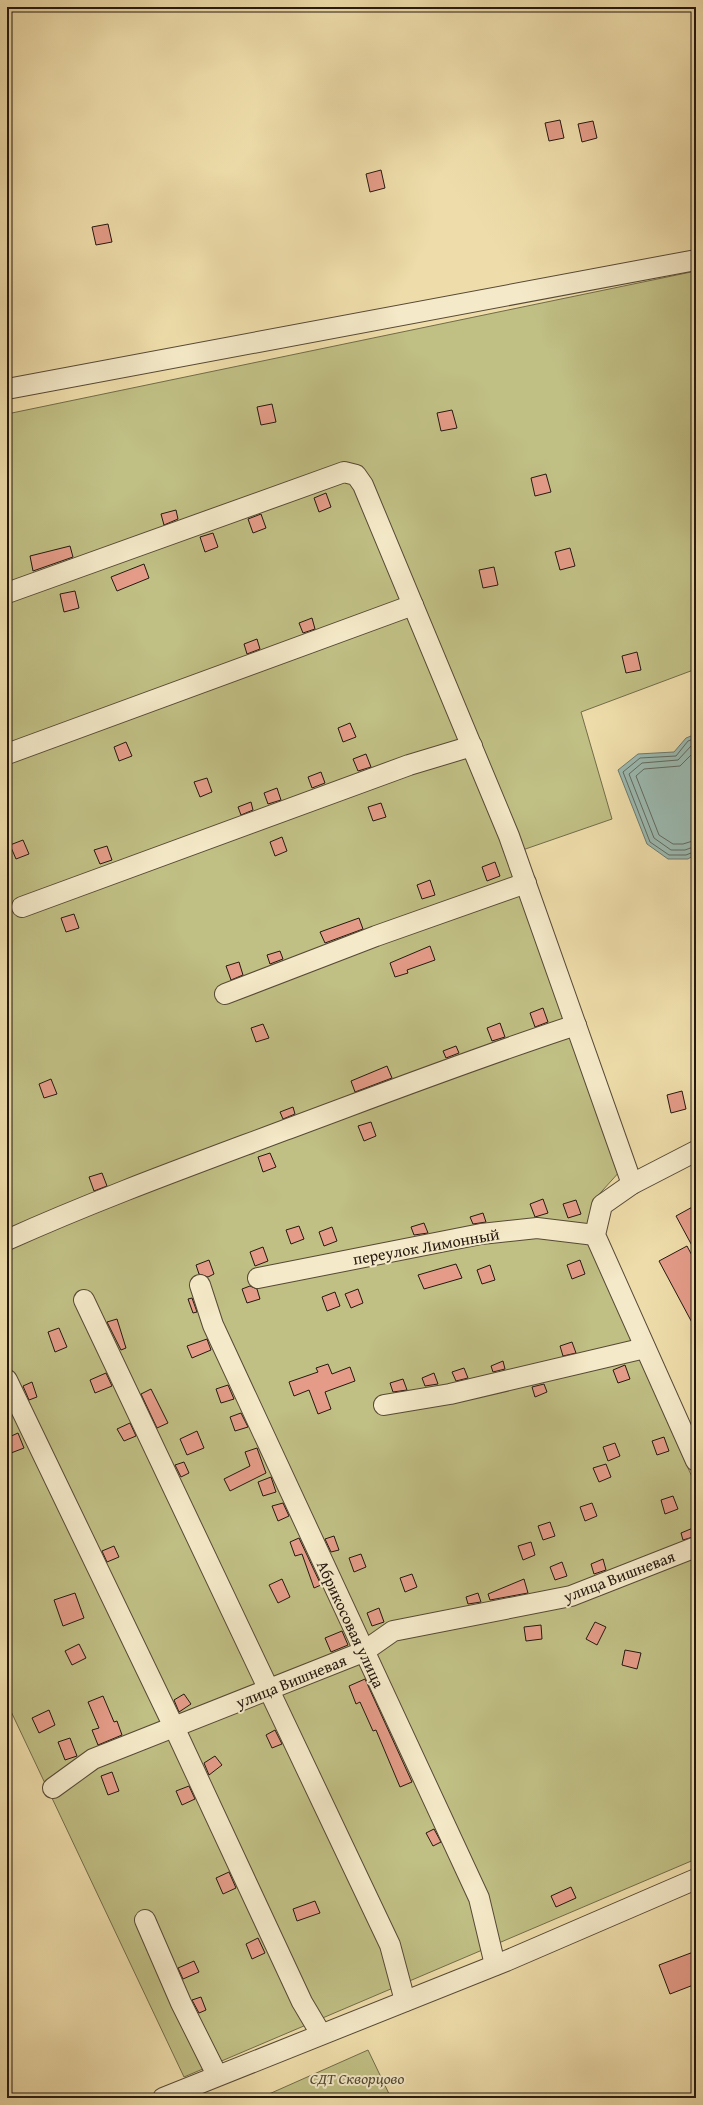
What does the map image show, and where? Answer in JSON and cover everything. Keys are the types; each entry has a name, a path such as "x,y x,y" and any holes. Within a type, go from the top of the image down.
{"street":[{"path":"7,389 696,260"},
{"path":"7,593 344,472 356,475 363,484 509,836 632,1184"},
{"path":"7,754 413,605"},
{"path":"22,907 408,765 472,746"},
{"path":"225,994 376,936 526,882"},
{"path":"7,1240 85,1205 484,1055 576,1025"},
{"path":"696,1151 632,1184 602,1205 595,1235 645,1348 689,1427 696,1462"},
{"name":"переулок Лимонный","path":"258,1278 481,1234 537,1228 595,1235"},
{"name":"Абрикосовая улица","path":"200,1285 213,1325 363,1652 479,1898 496,1965"},
{"path":"84,1300 390,1945 405,2001"},
{"path":"384,1405 450,1394 645,1348"},
{"path":"7,1380 174,1727 302,2002 321,2034"},
{"name":"улица Вишневая","path":"53,1788 93,1759 363,1652 393,1631 571,1596 696,1547"},
{"path":"163,2098 216,2075 496,1965 696,1879"},
{"path":"145,1920 181,2003 216,2075"}],"green space":[{"path":"696,271 696,669 581,712 612,819 511,854 621,1170 593,1201 587,1239 696,1486 696,1859 184,2077 7,1703 7,414"},
{"name":"СДТ Скворцово","path":"368,2050 391,2098 260,2098"}],"water":[{"path":"696,734 696,854 688,859 668,859 647,844 618,770 638,754 674,752 686,738"}],"building":[{"path":"560,120 564,138 549,141 545,123"},
{"path":"593,121 597,138 582,142 578,124"},
{"path":"381,170 385,188 370,192 366,174"},
{"path":"108,224 112,242 96,245 92,227"},
{"path":"272,404 276,422 261,425 257,407"},
{"path":"452,410 457,428 441,431 437,413"},
{"path":"546,474 551,492 535,496 531,478"},
{"path":"326,493 331,507 319,512 314,498"},
{"path":"176,510 178,519 164,525 161,514"},
{"path":"261,514 266,528 253,533 248,519"},
{"path":"213,533 218,547 205,552 200,537"},
{"path":"70,546 73,557 33,571 30,556"},
{"path":"570,548 575,566 560,570 555,552"},
{"path":"144,564 149,578 117,591 111,577"},
{"path":"494,567 498,585 483,588 479,570"},
{"path":"75,591 79,608 64,612 60,594"},
{"path":"312,618 315,629 303,633 299,623"},
{"path":"257,639 260,649 247,654 244,644"},
{"path":"637,652 641,670 626,673 622,656"},
{"path":"350,723 356,737 343,742 338,728"},
{"path":"126,742 132,756 119,761 114,747"},
{"path":"366,754 371,767 358,771 353,759"},
{"path":"321,772 325,783 312,788 308,777"},
{"path":"207,778 212,792 200,797 194,782"},
{"path":"277,788 281,800 268,804 264,793"},
{"path":"251,802 253,810 241,815 238,807"},
{"path":"381,803 386,817 373,821 368,807"},
{"path":"282,837 287,851 275,856 270,842"},
{"path":"23,840 29,854 16,859 10,845"},
{"path":"107,846 112,860 100,864 94,850"},
{"path":"495,862 500,876 487,881 482,867"},
{"path":"430,880 435,895 422,899 417,885"},
{"path":"74,914 79,928 66,932 61,918"},
{"path":"359,918 363,929 325,943 320,932"},
{"path":"430,946 435,960 407,970 408,973 395,977 390,963"},
{"path":"280,951 283,959 270,964 267,955"},
{"path":"239,962 243,975 231,980 226,966"},
{"path":"543,1008 548,1022 535,1027 530,1013"},
{"path":"500,1023 505,1037 492,1041 487,1028"},
{"path":"263,1024 269,1038 256,1042 251,1028"},
{"path":"456,1046 459,1053 446,1058 443,1051"},
{"path":"387,1066 392,1078 355,1092 351,1081"},
{"path":"51,1079 57,1094 44,1098 39,1084"},
{"path":"682,1091 686,1109 671,1113 667,1095"},
{"path":"293,1107 295,1114 283,1119 280,1112"},
{"path":"371,1122 376,1136 364,1141 358,1126"},
{"path":"270,1153 276,1167 263,1172 258,1157"},
{"path":"102,1173 107,1186 94,1191 89,1177"},
{"path":"543,1199 548,1213 535,1217 530,1204"},
{"path":"576,1200 581,1214 568,1218 563,1204"},
{"path":"696,1205 696,1253 676,1216"},
{"path":"483,1213 486,1222 473,1224 470,1217"},
{"path":"424,1223 428,1233 414,1235 411,1227"},
{"path":"299,1226 304,1239 291,1244 286,1230"},
{"path":"332,1227 337,1241 324,1246 319,1232"},
{"path":"687,1246 696,1263 696,1330 659,1261"},
{"path":"263,1247 268,1261 255,1266 250,1252"},
{"path":"209,1260 214,1274 208,1277 199,1274 196,1265"},
{"path":"580,1260 585,1274 572,1279 567,1265"},
{"path":"456,1264 462,1278 424,1289 418,1275"},
{"path":"490,1265 495,1280 482,1284 477,1270"},
{"path":"250,1286 257,1289 260,1299 247,1303 242,1289"},
{"path":"358,1289 363,1303 351,1308 345,1294"},
{"path":"335,1292 340,1306 327,1311 322,1297"},
{"path":"192,1298 197,1312 193,1313 188,1299"},
{"path":"117,1319 126,1348 121,1350 107,1322"},
{"path":"59,1328 67,1347 55,1352 48,1332"},
{"path":"207,1339 211,1350 192,1358 187,1346"},
{"path":"572,1342 576,1353 563,1356 560,1346"},
{"path":"503,1361 505,1369 493,1372 491,1366"},
{"path":"328,1364 332,1374 350,1367 355,1381 325,1392 331,1409 318,1414 309,1390 294,1396 289,1382 318,1372 316,1368"},
{"path":"625,1365 630,1379 618,1383 613,1370"},
{"path":"464,1368 468,1378 456,1381 452,1372"},
{"path":"106,1373 112,1386 95,1393 90,1380"},
{"path":"434,1373 438,1384 425,1386 422,1378"},
{"path":"403,1379 407,1390 393,1392 390,1383"},
{"path":"32,1382 37,1397 29,1400 23,1386"},
{"path":"544,1384 547,1392 535,1397 532,1387"},
{"path":"228,1385 234,1399 221,1403 216,1389"},
{"path":"151,1389 168,1423 157,1428 141,1394"},
{"path":"241,1413 248,1427 235,1431 230,1417"},
{"path":"130,1423 136,1436 124,1441 117,1429"},
{"path":"197,1431 204,1448 187,1455 180,1439"},
{"path":"18,1433 24,1448 11,1453 7,1438"},
{"path":"664,1437 669,1451 657,1455 652,1441"},
{"path":"615,1443 620,1456 608,1461 603,1447"},
{"path":"257,1448 266,1473 230,1491 224,1479 250,1466 245,1452"},
{"path":"184,1462 189,1473 181,1477 175,1465"},
{"path":"606,1464 611,1477 599,1482 593,1468"},
{"path":"271,1477 276,1492 263,1496 258,1482"},
{"path":"673,1496 678,1509 665,1514 661,1500"},
{"path":"283,1503 289,1516 278,1521 272,1506"},
{"path":"592,1503 597,1516 585,1521 580,1507"},
{"path":"550,1522 555,1536 543,1540 538,1526"},
{"path":"693,1528 696,1536 683,1540 681,1533"},
{"path":"334,1536 339,1550 331,1552 325,1539"},
{"path":"299,1538 321,1585 314,1588 302,1554 295,1556 290,1542"},
{"path":"531,1542 535,1555 523,1560 518,1546"},
{"path":"114,1546 119,1557 107,1562 102,1551"},
{"path":"361,1554 366,1567 354,1572 349,1558"},
{"path":"603,1559 606,1570 594,1574 591,1564"},
{"path":"562,1562 567,1576 555,1580 550,1567"},
{"path":"412,1574 417,1587 405,1592 400,1578"},
{"path":"282,1579 290,1597 278,1603 269,1585"},
{"path":"524,1579 528,1593 490,1600 488,1594"},
{"path":"75,1593 84,1618 63,1626 54,1600"},
{"path":"478,1593 481,1602 468,1604 466,1597"},
{"path":"379,1608 384,1622 372,1626 367,1613"},
{"path":"595,1622 606,1627 597,1645 586,1639"},
{"path":"541,1625 542,1639 526,1641 524,1627"},
{"path":"342,1631 348,1645 331,1652 325,1638"},
{"path":"79,1644 86,1658 72,1665 65,1651"},
{"path":"625,1650 641,1653 637,1669 622,1665"},
{"path":"365,1679 412,1782 400,1787 376,1730 373,1731 360,1702 356,1704 349,1686"},
{"path":"184,1694 191,1704 179,1712 174,1700"},
{"path":"103,1696 114,1722 117,1721 122,1735 98,1745 92,1730 99,1728 88,1702"},
{"path":"49,1710 55,1725 39,1733 32,1718"},
{"path":"275,1730 282,1744 272,1748 266,1735"},
{"path":"70,1738 77,1756 65,1760 58,1742"},
{"path":"215,1756 222,1765 209,1775 204,1763"},
{"path":"112,1772 119,1791 108,1795 101,1776"},
{"path":"189,1786 195,1799 182,1805 176,1791"},
{"path":"434,1829 441,1842 433,1846 426,1833"},
{"path":"229,1872 236,1888 223,1894 216,1878"},
{"path":"571,1887 576,1898 556,1907 551,1896"},
{"path":"315,1901 320,1913 297,1921 293,1909"},
{"path":"258,1938 265,1953 252,1959 246,1944"},
{"path":"696,1951 696,1984 670,1994 659,1965"},
{"path":"194,1961 199,1972 183,1979 178,1968"},
{"path":"201,1997 206,2010 199,2013 192,2000"}]}
